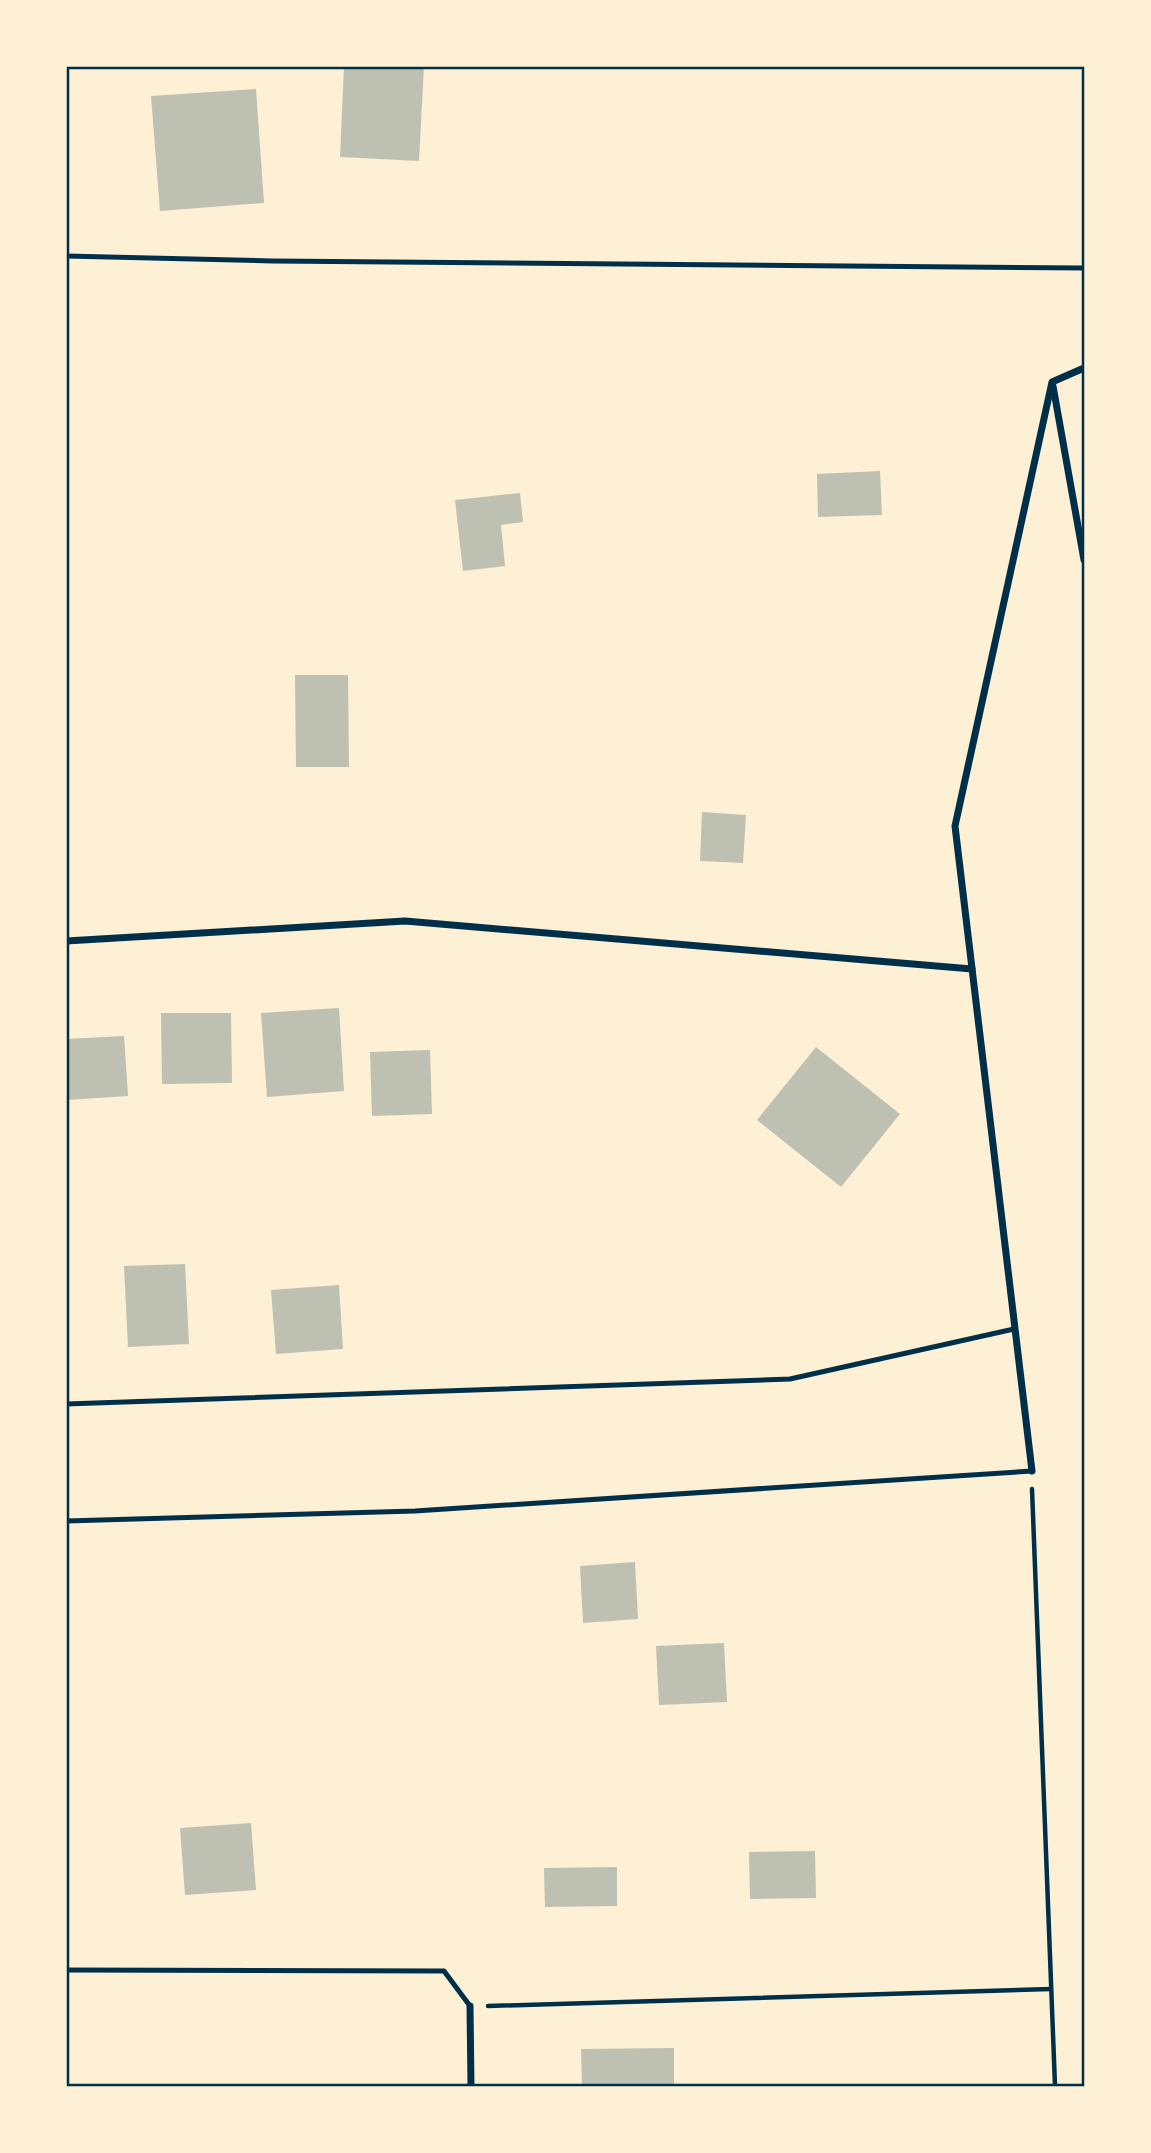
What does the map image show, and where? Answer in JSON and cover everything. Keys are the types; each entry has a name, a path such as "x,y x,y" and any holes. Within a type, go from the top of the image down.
{"street":[{"path":"1052,382 1084,368"},
{"path":"1052,382 1084,560"},
{"path":"1031,1471 955,825 1052,382"},
{"path":"66,941 405,921 972,969"},
{"path":"470,2006 471,2087"}],"lane":[{"path":"66,256 315,262 1084,268"},
{"path":"66,1404 790,1379 1014,1329"},
{"path":"66,1521 415,1510 1031,1471"},
{"path":"66,1969 444,1971 470,2006"}],"path":[{"path":"1031,1471 1055,2087"},
{"path":"470,2006 1051,1989"}],"building":[{"path":"344,66 424,66 419,161 340,157"},
{"path":"256,89 264,203 160,211 151,96"},
{"path":"880,471 882,515 818,517 817,474"},
{"path":"520,493 523,522 501,525 505,566 463,571 455,500"},
{"path":"295,675 348,675 349,767 296,767"},
{"path":"702,812 746,815 743,863 700,861"},
{"path":"339,1008 344,1091 267,1097 261,1013"},
{"path":"161,1013 231,1013 232,1083 162,1084"},
{"path":"124,1036 128,1096 67,1100 66,1039"},
{"path":"816,1047 900,1114 841,1187 757,1120"},
{"path":"430,1050 432,1114 372,1116 370,1052"},
{"path":"185,1264 189,1344 128,1347 124,1266"},
{"path":"339,1285 343,1349 276,1354 271,1290"},
{"path":"635,1562 638,1619 583,1623 580,1566"},
{"path":"724,1643 727,1702 659,1705 656,1646"},
{"path":"251,1823 256,1890 185,1895 180,1828"},
{"path":"815,1851 816,1898 750,1899 749,1852"},
{"path":"617,1867 617,1906 545,1907 544,1868"},
{"path":"674,2048 674,2086 582,2086 581,2049"}]}
